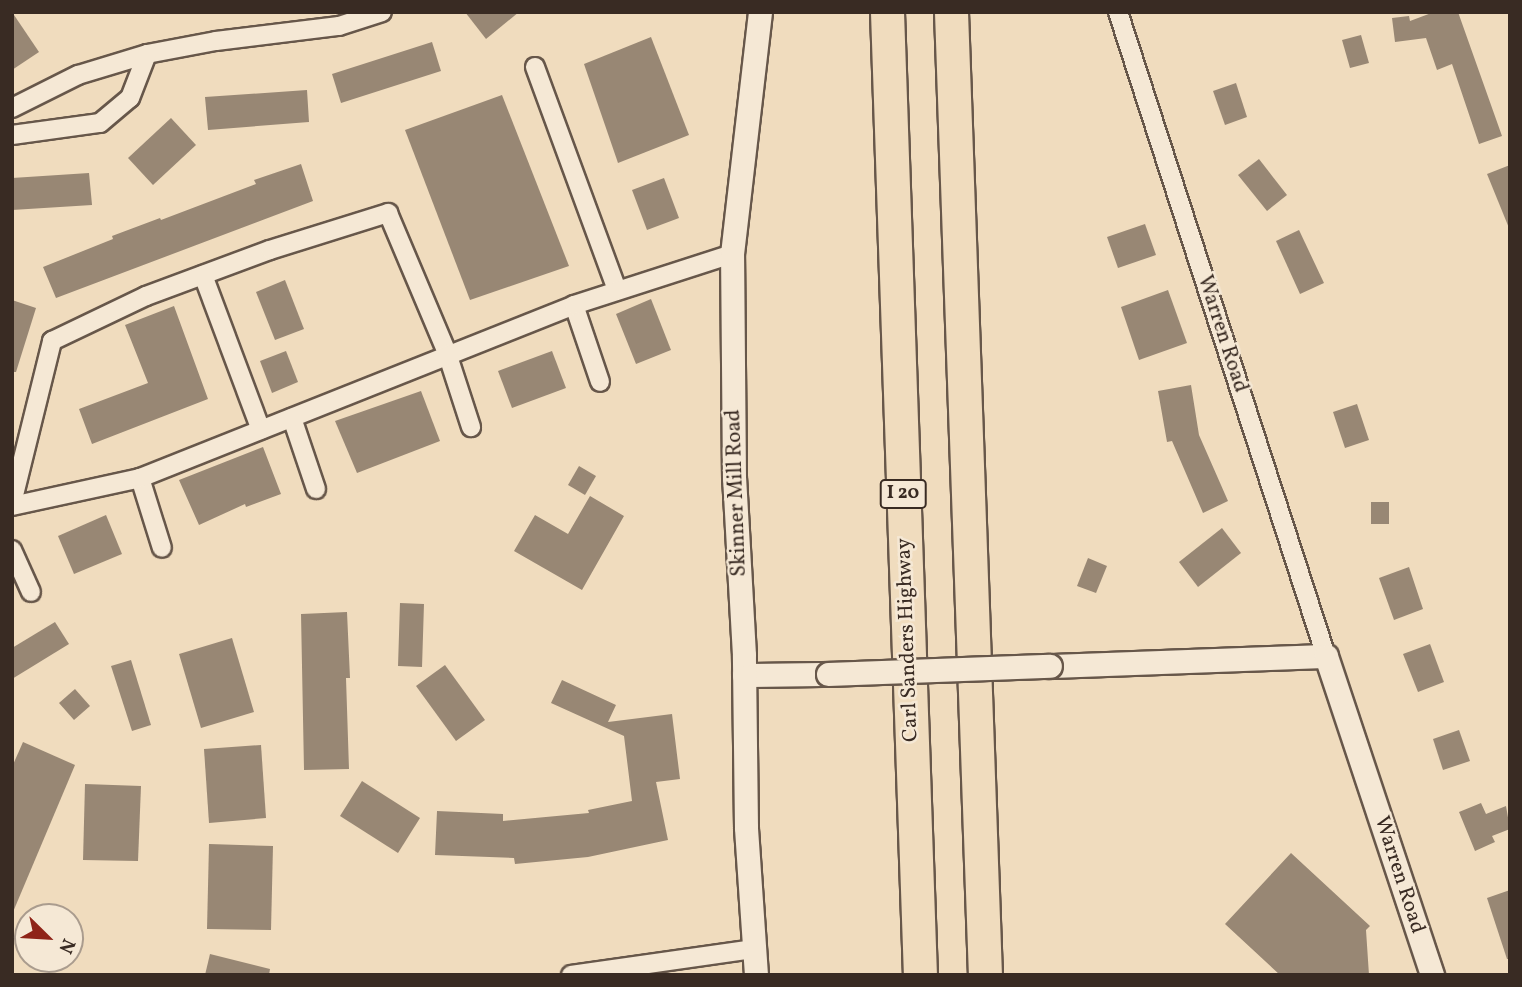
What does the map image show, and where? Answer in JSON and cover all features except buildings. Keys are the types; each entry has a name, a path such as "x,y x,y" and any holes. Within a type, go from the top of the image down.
{"highway":[{"name":"Carl Sanders Highway","path":"887,12 920,975"},
{"path":"951,12 985,975"}],"street":[{"path":"12,108 78,75 147,54 216,41 339,26 382,12"},
{"name":"Skinner Mill Road","path":"756,975 746,827 744,676 734,478 732,254 760,12"},
{"name":"Warren Road","path":"1118,12 1432,975"},
{"path":"12,135 100,123 130,98 147,54"},
{"path":"535,67 617,290"},
{"path":"471,427 447,354 388,213 270,250 146,296 52,341 12,504 140,478 447,354 574,305 732,254"},
{"path":"203,275 261,430"},
{"path":"574,305 600,382"},
{"path":"292,418 316,489"},
{"path":"140,478 162,548"},
{"path":"12,550 31,592"},
{"path":"744,676 1326,656"},
{"path":"571,975 754,949"}]}
